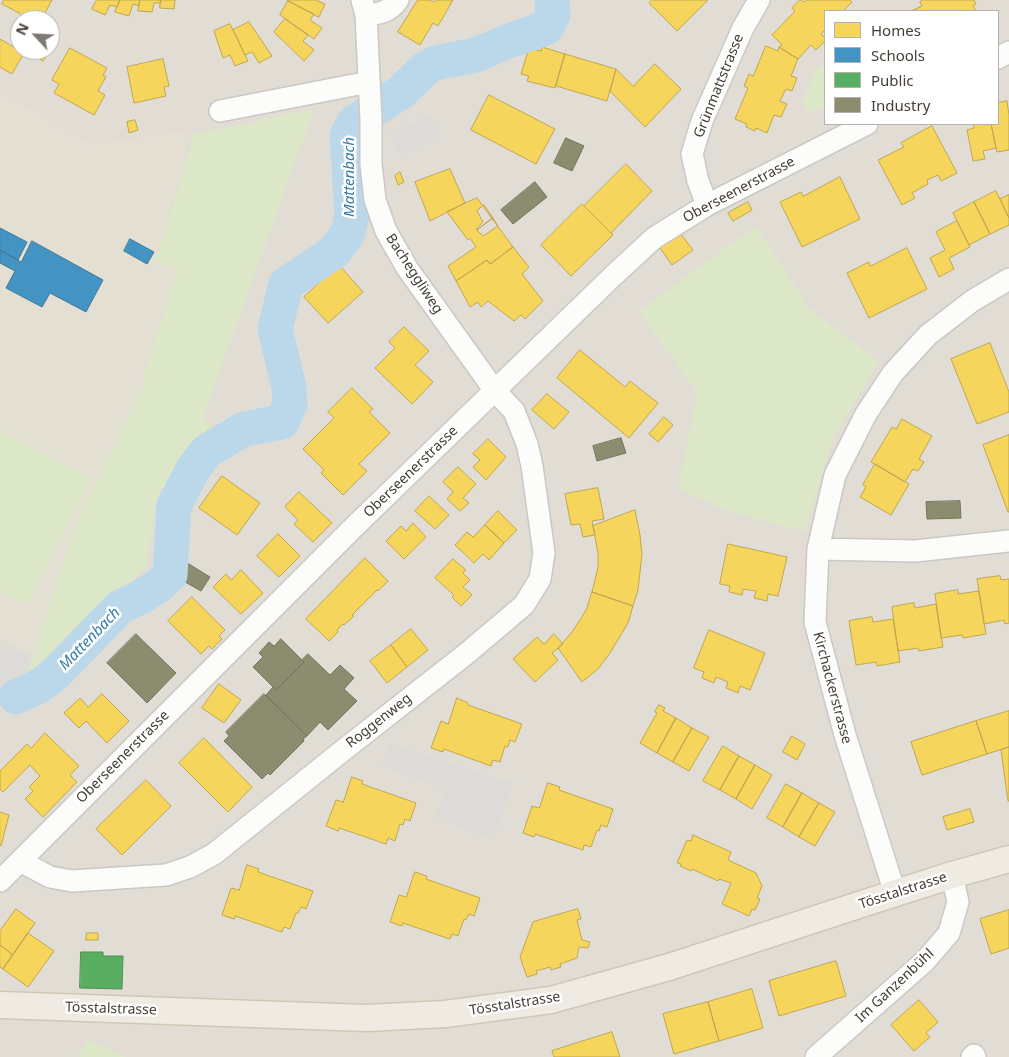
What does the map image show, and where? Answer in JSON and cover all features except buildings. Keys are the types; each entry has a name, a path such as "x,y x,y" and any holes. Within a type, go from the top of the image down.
{"main road":[{"name":"Tösstalstrasse","path":"0,1005 367,1018 423,1016 551,1000 669,967 895,893 1009,859"}],"street":[{"path":"364,8 381,14 398,0"},
{"name":"Grünmattstrasse","path":"707,205 698,181 692,154 702,121 743,28 760,0"},
{"name":"Bacheggliweg","path":"364,8 369,82 371,164 375,200 386,231 407,268 495,391"},
{"path":"220,111 369,82"},
{"name":"Oberseenerstrasse","path":"0,881 349,532 654,238 707,205 865,125"},
{"name":"Kirchackerstrasse","path":"895,893 845,735 815,622 818,549 835,475 866,414 893,373 928,335 972,301 1009,279"},
{"name":"Roggenweg","path":"20,861 50,877 72,881 166,875 190,867 214,854 466,654 524,605 540,579 544,553 528,444 514,412 495,391"},
{"path":"818,549 915,551 1009,541"},
{"name":"Im Ganzenbühl","path":"816,1057 925,961 949,932 958,902 952,875"}],"shaded area":[{"path":"0,0 1009,0 1009,1057 0,1057"},
{"path":"0,91 92,145 193,129 155,260 177,269 143,371 145,381 78,515 34,655 0,638"},
{"path":"430,115 440,137 399,155 389,133"},
{"path":"0,645 30,654 22,681 9,685 5,700 0,699"},
{"path":"390,743 513,783 493,840 435,818 446,789 382,766"}],"green space":[{"path":"824,63 824,107 808,112 801,104 816,71"},
{"path":"314,109 203,418 211,425 156,497 147,565 33,680 27,675 78,517 145,382 144,373 178,269 156,260 194,134"},
{"path":"756,226 809,308 879,362 833,438 805,531 727,511 678,488 697,393 639,311"},
{"path":"0,431 92,478 26,605 0,591"},
{"path":"87,1040 126,1057 79,1057"}],"waterway":[{"name":"Mattenbach","path":"16,697 41,685 55,674 120,607 158,586 170,575 174,506 193,469 207,451 244,429 282,422 290,404 289,388 275,329 286,284 334,252 348,233 352,215 347,136 353,123 401,92 425,69 435,63 476,55 546,28 553,15 552,0"}]}
